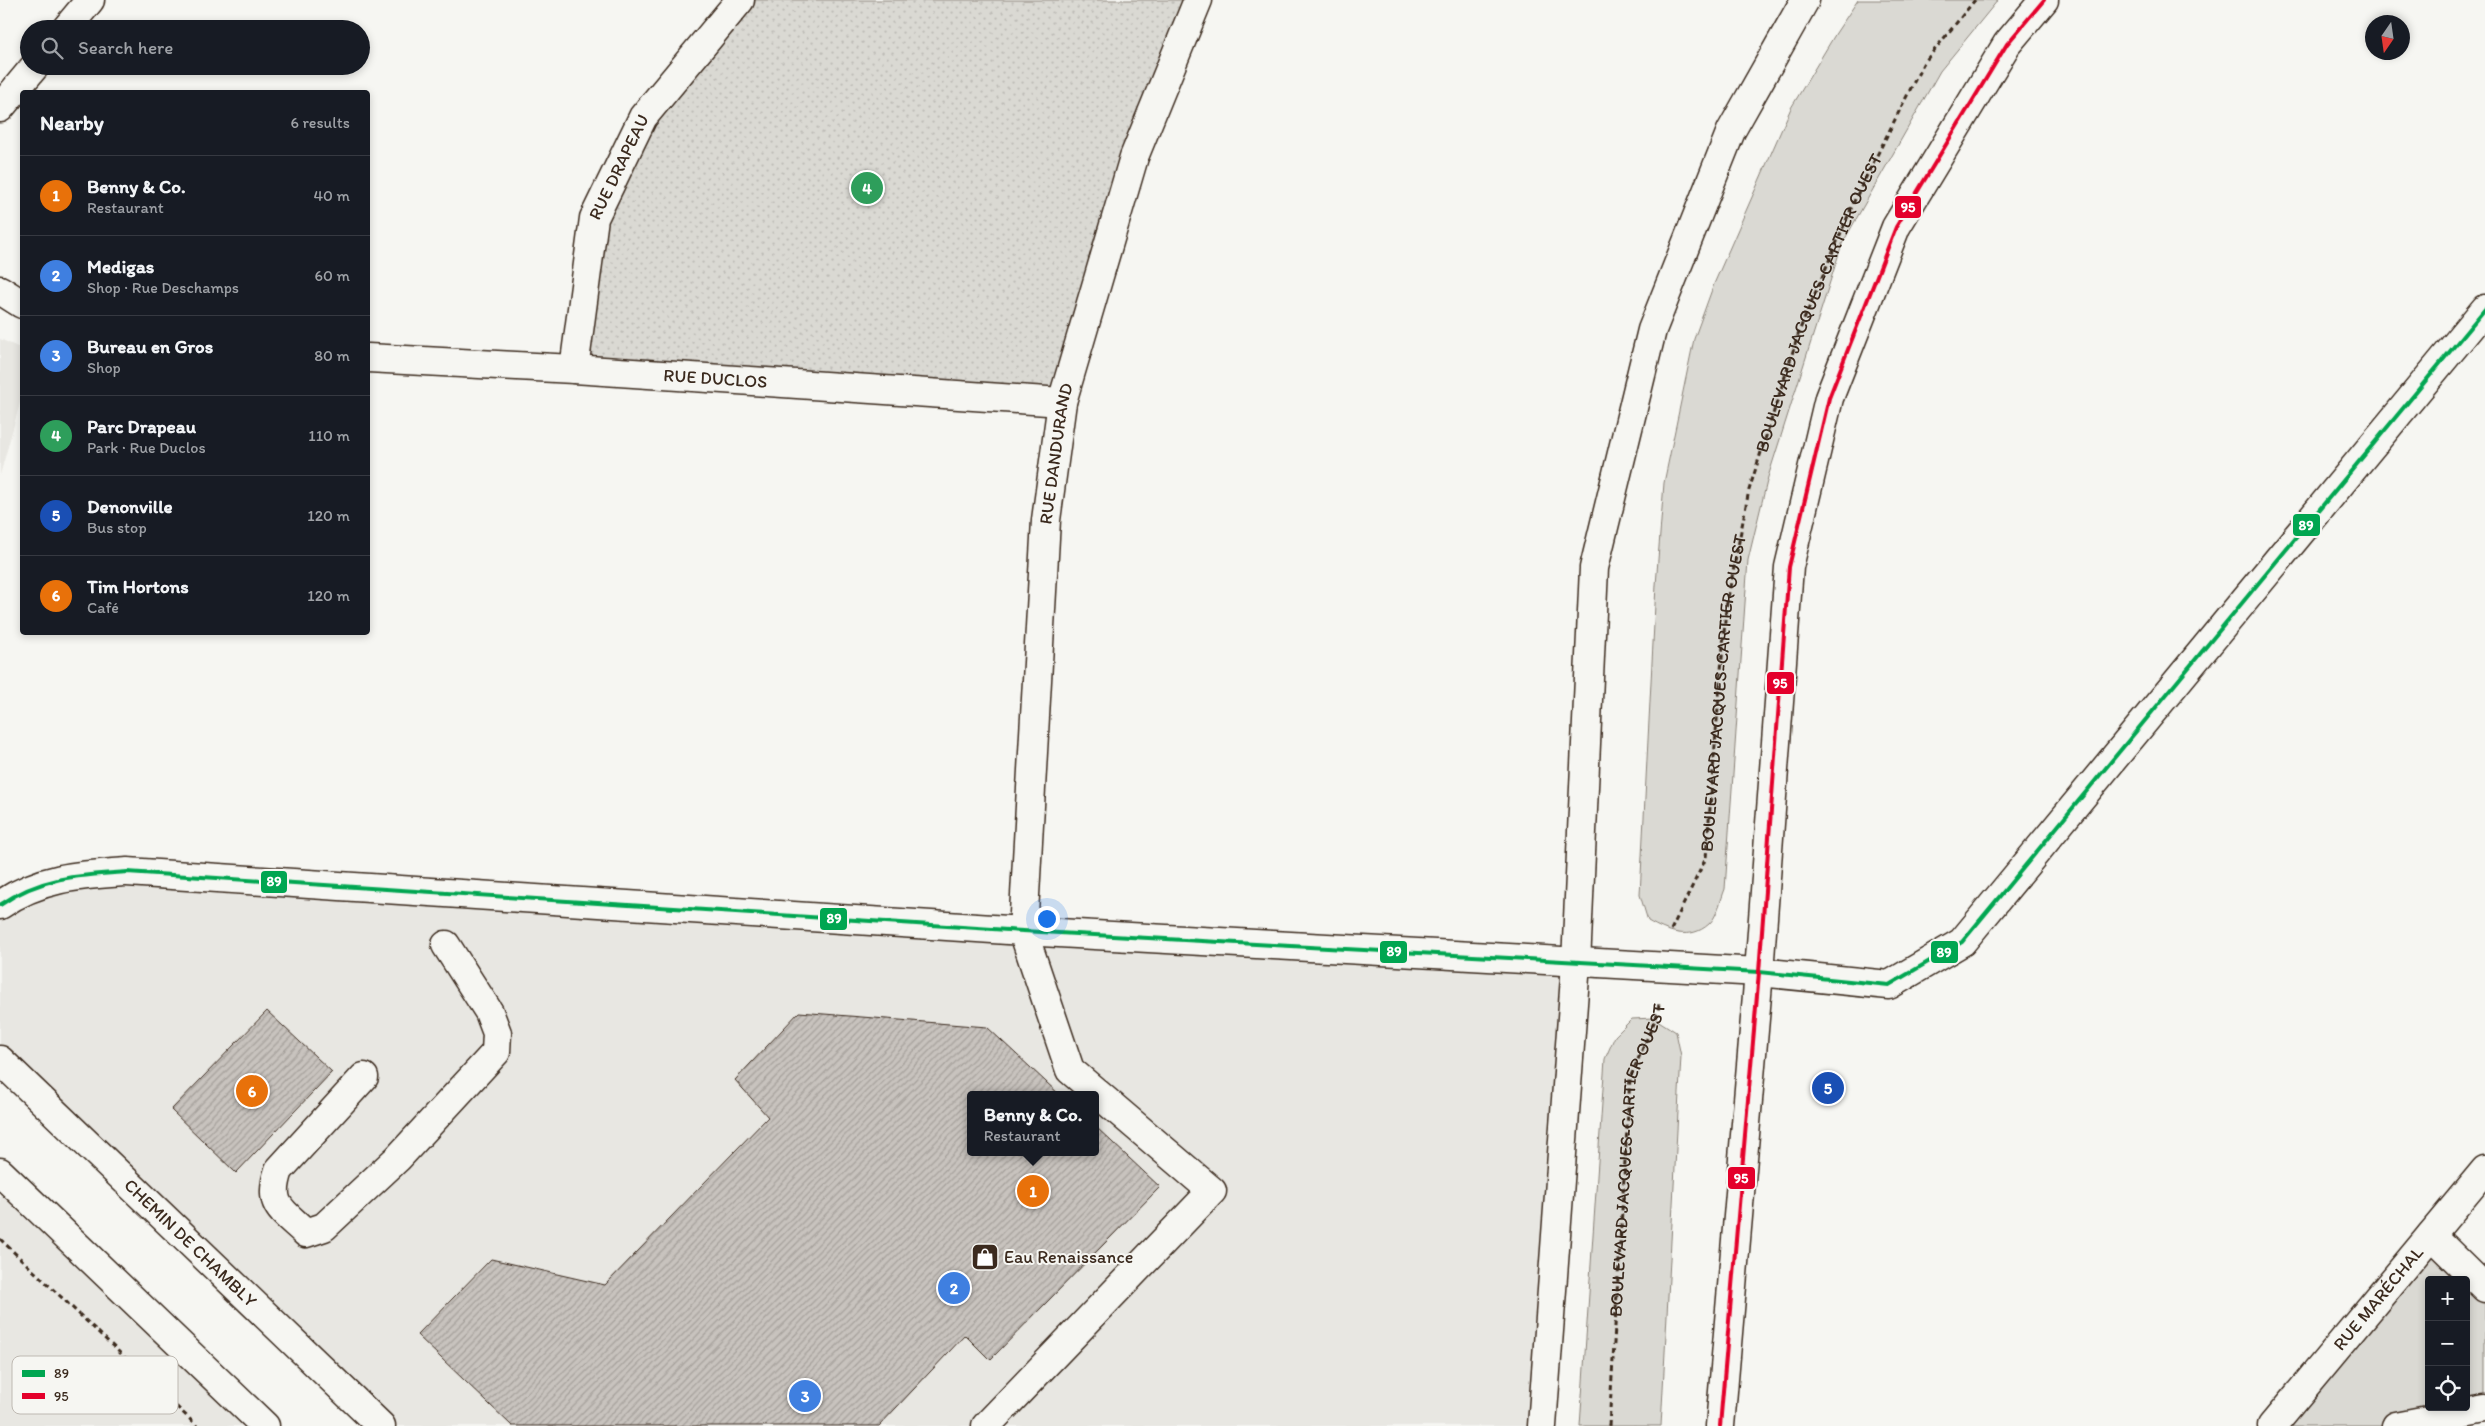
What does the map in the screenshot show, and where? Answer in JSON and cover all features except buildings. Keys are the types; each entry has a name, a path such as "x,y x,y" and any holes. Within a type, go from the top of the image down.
{"street":[{"path":"73,20 90,0"},
{"name":"RUE DRAPEAU","path":"574,369 594,218 643,117 740,0"},
{"name":"RUE DANDURAND","path":"1023,931 1046,520 1062,402 1134,157 1198,0"},
{"path":"1542,1426 1576,963 1594,568 1652,330 1732,131 1805,0"},
{"path":"1720,1426 1759,972 1789,567 1829,398 1896,227 2007,44 2044,0"},
{"path":"0,108 28,75"},
{"path":"0,290 20,303"},
{"path":"0,905 20,891 71,875 127,872 1023,931 1759,972 1889,985 1962,942 2485,310"},
{"name":"RUE DUCLOS","path":"370,358 574,369 1062,402"},
{"path":"1023,931 1070,1070 1095,1091"},
{"path":"364,1077 279,1170 273,1186 276,1204 306,1233 324,1228 398,1158 496,1052 497,1033 489,1012 446,945"},
{"name":"CHEMIN DE CHAMBLY","path":"0,1060 381,1426"},
{"path":"986,1426 1212,1190 1099,1095"},
{"name":"RUE MARÉCHAL","path":"2272,1426 2485,1170"},
{"path":"0,1172 265,1426"},
{"path":"2431,1235 2485,1288"},
{"path":"2396,1426 2485,1409"}],"path":[{"name":"BOULEVARD JACQUES-CARTIER OUEST","path":"1609,1426 1630,1078 1658,1013 1671,931 1706,858 1726,608 1749,490 1800,329 1856,196 1923,64 1975,0"},
{"path":"0,1239 123,1356"},
{"path":"178,1408 197,1426"}],"shaded area":[{"path":"740,0 1198,0 1062,402 574,369 594,218 643,117"},
{"path":"1858,0 1998,0 1940,71 1842,244 1768,477 1748,560 1725,889 1717,912 1709,924 1694,932 1678,933 1648,921 1640,895 1656,585 1664,483 1694,339 1714,284 1791,108"},
{"path":"0,339 20,348 20,403 0,475"},
{"path":"71,875 1576,963 1542,1426 381,1426 0,1060 0,905"},
{"path":"1654,1018 1676,1032 1681,1056 1661,1426 1580,1426 1605,1059 1615,1036 1632,1019"},
{"path":"0,1172 265,1426 0,1426"},
{"path":"2431,1235 2485,1288 2485,1409 2396,1426 2272,1426"}],"transit line":[{"name":"95","path":"1720,1426 1759,972 1789,567 1829,398 1896,227 2007,44 2044,0"},
{"name":"89","path":"0,905 30,888 45,883 76,876 127,872 1023,931 1759,972 1889,985 1962,942 2485,309"}],"place":[{"name":"Parc Drapeau","path":"867,188"},
{"name":"Denonville","path":"1828,1088"},
{"name":"Tim Hortons","path":"252,1091"},
{"name":"Benny & Co.","path":"1033,1191"},
{"name":"Eau Renaissance","path":"985,1257"},
{"name":"Medigas","path":"954,1288"},
{"name":"Bureau en Gros","path":"805,1396"}]}
